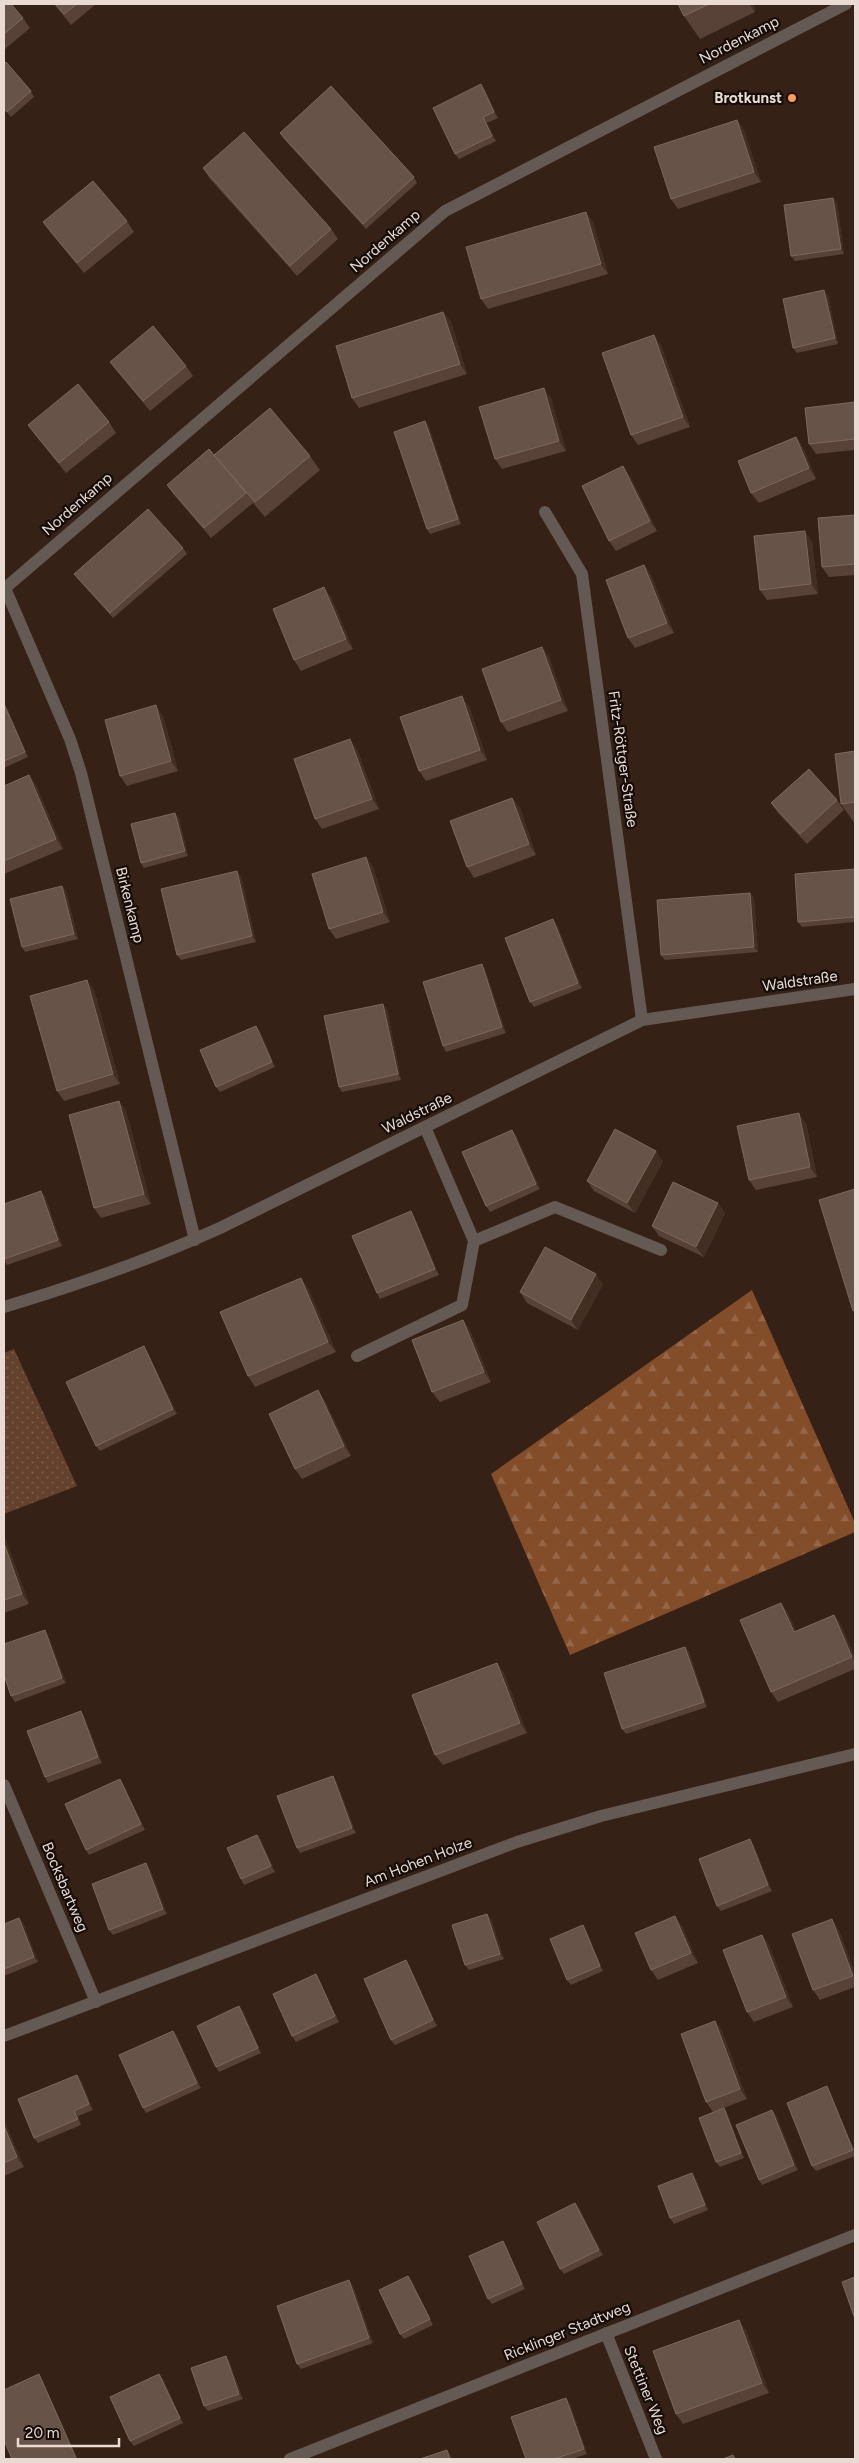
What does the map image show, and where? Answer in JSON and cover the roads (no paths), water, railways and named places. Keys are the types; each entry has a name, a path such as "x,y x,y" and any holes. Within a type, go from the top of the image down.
{"street":[{"name":"Nordenkamp","path":"4,589 445,211 846,4"},
{"name":"Fritz-Röttger-Straße","path":"545,512 582,574 642,1020"},
{"name":"Birkenkamp","path":"4,589 70,738 81,774 195,1240"},
{"name":"Waldstraße","path":"4,1306 59,1290 195,1240 642,1020 855,989"},
{"path":"356,1356 462,1305 474,1241 425,1127"},
{"path":"474,1241 555,1207 661,1250"},
{"name":"Am Hohen Holze","path":"4,2036 517,1842 602,1816 855,1754"},
{"name":"Bocksbartweg","path":"4,1785 96,2002"},
{"name":"Ricklinger Stadtweg","path":"290,2459 855,2235"},
{"name":"Stettiner Weg","path":"606,2333 656,2459"}],"place":[{"name":"Brotkunst","path":"792,98"}]}
